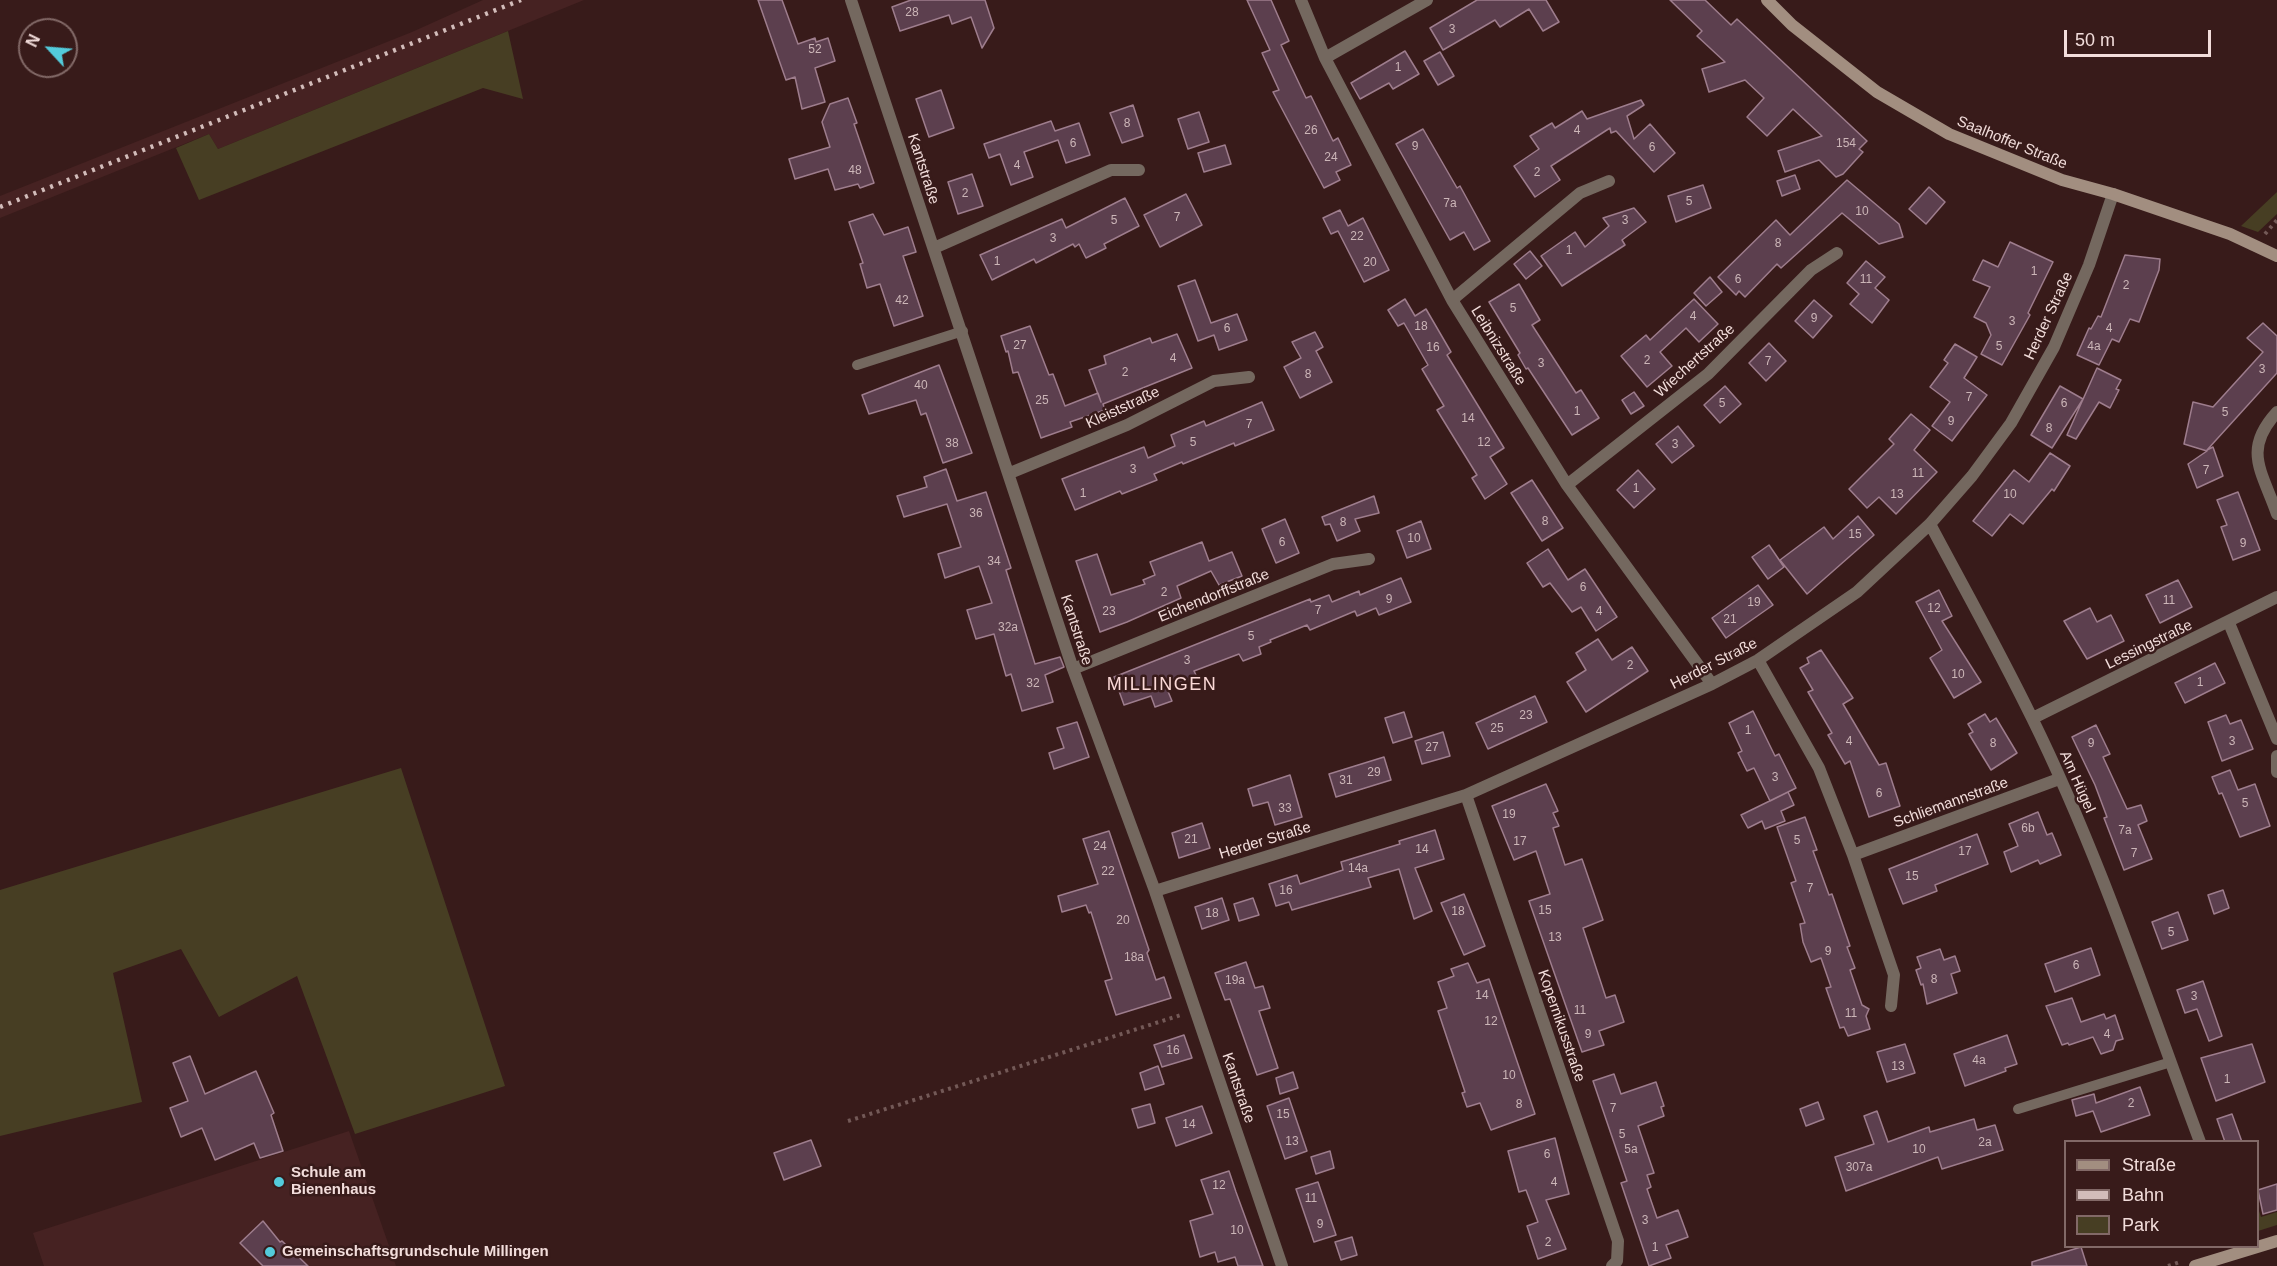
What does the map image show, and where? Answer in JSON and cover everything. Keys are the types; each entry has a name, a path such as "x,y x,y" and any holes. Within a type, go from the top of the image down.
{"street":[{"name":"Kantstraße","path":"851,0 963,331 1073,669 1155,891 1282,1266"},
{"name":"Leibnizstraße","path":"1300,0 1325,58 1452,300 1567,485 1712,684"},
{"path":"1325,58 1427,0"},
{"name":"Saalhoffer Straße","path":"1767,0 1792,25 1877,92 1949,134 2062,180 2113,194 2230,234 2277,256"},
{"path":"934,248 1111,170 1139,170"},
{"path":"1452,300 1580,193 1610,181"},
{"name":"Herder Straße","path":"1155,891 1466,795 1712,684 1758,660 1857,592 1930,524 1972,476 2011,423 2054,347 2089,266 2113,194"},
{"name":"Wiechertstraße","path":"1567,485 1708,374 1811,270 1838,254"},
{"name":"Kleiststraße","path":"1010,473 1127,425 1214,381 1249,377"},
{"path":"2277,412 2263,427 2256,450 2277,514"},
{"name":"Am Hügel","path":"1930,524 2033,718 2060,779 2103,879 2199,1140"},
{"name":"Eichendorffstraße","path":"1073,669 1333,564 1369,559"},
{"name":"Lessingstraße","path":"2033,718 2229,623 2277,597"},
{"path":"2229,623 2277,739"},
{"path":"1758,660 1819,768 1853,855 1894,975 1891,1006"},
{"path":"2277,756 2277,772"},
{"name":"Schliemannstraße","path":"1853,855 2060,779"},
{"name":"Kopernikusstraße","path":"1466,795 1618,1241 1617,1261 1612,1266"},
{"path":"2259,1245 2277,1241"},
{"path":"2195,1266 2241,1249"}],"lane":[{"path":"857,365 963,331"},
{"path":"2018,1109 2171,1062"}],"path":[{"path":"848,1121 1196,1011"}],"shaded area":[{"path":"483,0 584,0 218,149 209,134 0,218 0,196 412,32"},
{"name":"Schule am Bienenhaus","path":"349,1131 396,1266 44,1266 33,1233"}],"green space":[{"path":"508,31 523,99 483,88 199,200 176,148 209,134 218,149"},
{"path":"2277,192 2277,214 2258,232 2241,226"},
{"path":"401,768 505,1086 355,1134 297,976 219,1017 181,949 113,973 142,1102 0,1136 0,890"},
{"path":"2259,1211 2261,1217 2277,1212 2277,1225 2259,1231"}],"building":[{"path":"758,0 782,0 798,44 815,38 816,42 828,38 835,61 815,68 825,102 802,109 795,77 786,80"},
{"path":"911,0 985,0 994,28 982,48 971,17 952,24 949,15 900,31 892,7"},
{"path":"1247,0 1271,0 1289,41 1281,45 1306,98 1311,96 1333,141 1338,138 1351,165 1336,172 1340,180 1324,188 1273,92 1279,90 1262,53 1270,50"},
{"path":"1477,0 1546,0 1559,22 1543,31 1529,9 1500,27 1495,20 1443,50 1430,28"},
{"path":"1670,0 1705,0 1731,25 1737,19 1867,141 1859,149 1863,152 1843,174 1836,177 1819,160 1785,172 1778,151 1822,136 1793,109 1767,136 1747,117 1764,98 1745,80 1709,92 1702,69 1725,62 1697,36 1702,31"},
{"path":"1405,51 1419,74 1393,89 1389,83 1360,99 1351,83"},
{"path":"1440,52 1454,76 1438,85 1424,61"},
{"path":"941,90 954,128 929,137 916,99"},
{"path":"848,98 857,123 854,124 874,183 860,188 858,184 835,190 828,169 795,179 789,159 830,147 822,122 830,104"},
{"path":"1641,100 1644,105 1627,116 1634,139 1650,124 1675,153 1654,172 1616,131 1611,133 1610,128 1551,166 1560,180 1535,197 1514,166 1539,149 1530,136 1552,123 1555,128 1582,111 1587,119"},
{"path":"1133,105 1143,136 1122,143 1110,113"},
{"path":"1199,112 1209,142 1188,149 1178,119"},
{"path":"1051,121 1055,131 1079,123 1090,155 1066,163 1058,140 1024,152 1033,177 1011,185 1000,154 989,158 984,144"},
{"path":"1423,129 1457,188 1460,186 1490,241 1474,250 1464,232 1450,240 1396,144"},
{"path":"1225,145 1231,164 1204,172 1198,153"},
{"path":"972,174 983,206 958,214 948,182"},
{"path":"1795,175 1800,189 1782,196 1777,181"},
{"path":"1847,180 1899,224 1903,237 1879,244 1842,213 1781,268 1777,264 1745,297 1739,291 1736,295 1718,277 1776,220 1790,235"},
{"path":"1703,185 1711,208 1676,222 1668,196"},
{"path":"1929,187 1945,202 1926,224 1909,209"},
{"path":"1186,194 1202,225 1160,247 1144,215"},
{"path":"1125,198 1139,226 1104,244 1106,248 1086,258 1079,244 1075,247 1073,244 1036,263 1034,259 992,280 980,255 1062,219 1066,228"},
{"path":"1634,208 1646,222 1622,240 1625,245 1562,286 1541,256 1575,232 1585,247 1609,226 1603,218"},
{"path":"1340,210 1348,226 1363,218 1389,270 1364,282 1338,231 1331,234 1323,218"},
{"path":"873,214 884,235 908,227 916,252 903,256 923,316 894,326 880,284 867,288 860,264 863,263 849,222"},
{"path":"2010,242 2053,262 2028,313 2030,315 2002,365 1981,354 1991,335 1986,323 1974,317 1990,287 1973,280 1983,260 1998,267"},
{"path":"1530,251 1542,266 1526,279 1514,264"},
{"path":"2125,255 2160,259 2159,270 2139,322 2130,319 2119,342 2112,339 2099,365 2077,355 2089,328 2091,329 2098,316 2101,317"},
{"path":"1866,261 1885,277 1875,288 1889,300 1872,323 1850,304 1859,294 1847,283"},
{"path":"1710,277 1722,292 1706,306 1694,293"},
{"path":"1195,280 1211,323 1237,314 1247,340 1219,350 1214,335 1198,341 1178,286"},
{"path":"1519,284 1540,320 1532,325 1576,393 1581,390 1599,418 1572,435 1528,368 1526,369 1518,355 1520,353 1489,302"},
{"path":"1405,299 1415,316 1426,309 1451,352 1447,355 1504,448 1490,457 1507,484 1485,499 1472,478 1477,475 1437,410 1444,406 1422,369 1428,365 1404,323 1398,326 1388,310"},
{"path":"1694,299 1718,324 1699,342 1686,328 1660,352 1672,366 1647,387 1621,356 1646,335 1650,340"},
{"path":"1814,300 1832,316 1813,338 1795,321"},
{"path":"2263,323 2277,336 2277,373 2207,450 2213,447 2223,476 2197,488 2188,464 2207,451 2184,444 2193,402 2213,407 2263,352 2247,338"},
{"path":"1030,326 1049,375 1053,374 1065,406 1098,393 1089,370 1106,364 1104,356 1150,338 1152,343 1177,334 1192,368 1103,404 1105,410 1070,422 1072,427 1041,438 1018,372 1013,373 1008,351 1006,352 1001,336"},
{"path":"1315,332 1323,347 1316,351 1332,382 1300,398 1284,367 1301,358 1292,342"},
{"path":"1769,343 1786,361 1766,381 1749,363"},
{"path":"1955,344 1977,357 1964,378 1987,395 1952,441 1932,426 1950,402 1930,387 1948,363 1944,360"},
{"path":"939,365 972,453 943,463 926,413 921,415 916,400 869,414 862,395"},
{"path":"2097,368 2121,380 2116,389 2119,390 2110,408 2099,402 2076,439 2067,435"},
{"path":"1725,386 1741,404 1720,423 1704,405"},
{"path":"2060,386 2083,399 2052,448 2031,435"},
{"path":"1634,392 1644,406 1631,414 1622,400"},
{"path":"1262,402 1274,430 1235,446 1234,443 1183,464 1182,462 1154,474 1157,480 1122,494 1120,491 1075,510 1062,479 1144,447 1148,458 1175,446 1171,435 1204,421 1206,426"},
{"path":"1911,414 1930,430 1914,450 1937,472 1896,514 1879,497 1867,508 1849,489 1894,444 1889,439"},
{"path":"1678,426 1694,446 1672,463 1656,444"},
{"path":"2050,453 2070,466 2054,491 2052,489 2023,524 2010,514 1992,536 1973,521 2014,470 2029,482"},
{"path":"946,469 957,501 986,492 1011,568 1006,570 1035,664 1060,657 1064,667 1045,675 1053,702 1022,711 1011,674 1006,676 994,634 976,639 967,610 992,603 979,566 945,578 938,554 961,547 947,504 904,517 897,496 927,487 924,477"},
{"path":"1638,470 1655,489 1634,508 1617,490"},
{"path":"1532,480 1563,528 1542,541 1511,493"},
{"path":"2238,492 2260,550 2233,560 2221,527 2227,525 2217,500"},
{"path":"1374,496 1379,513 1355,519 1360,531 1337,541 1330,524 1325,525 1322,517"},
{"path":"1858,516 1874,535 1807,594 1780,560 1824,527 1833,539"},
{"path":"1285,519 1299,553 1276,563 1262,529"},
{"path":"1421,521 1431,549 1407,558 1397,531"},
{"path":"1202,542 1209,561 1232,552 1242,576 1219,585 1211,571 1177,586 1181,598 1100,632 1076,561 1097,554 1111,595 1145,584 1143,580 1155,575 1150,562"},
{"path":"1769,545 1784,567 1768,579 1752,557"},
{"path":"1548,549 1568,580 1585,569 1617,617 1596,631 1581,607 1572,612 1550,583 1543,587 1527,563"},
{"path":"1401,578 1411,602 1379,615 1376,608 1357,616 1355,611 1310,630 1307,625 1270,640 1271,642 1259,647 1261,654 1243,661 1239,654 1194,671 1197,677 1167,689 1172,701 1155,707 1151,696 1124,705 1114,677 1310,599 1311,602 1329,595 1332,602 1359,591 1360,595"},
{"path":"2178,580 2192,607 2160,623 2146,595"},
{"path":"1758,585 1773,605 1726,638 1712,618"},
{"path":"1939,590 1952,616 1942,621 1981,682 1954,698 1930,658 1942,650 1916,602"},
{"path":"2090,608 2097,622 2111,615 2124,641 2087,659 2064,621"},
{"path":"1598,639 1612,660 1632,647 1648,671 1586,712 1567,682 1586,670 1576,653"},
{"path":"1821,650 1853,698 1843,704 1879,765 1886,763 1900,806 1869,817 1850,761 1845,764 1828,735 1832,733 1808,692 1813,690 1800,668 1809,663 1807,658"},
{"path":"2215,663 2225,683 2185,703 2175,683"},
{"path":"1535,696 1547,722 1488,749 1476,723"},
{"path":"1753,711 1775,756 1779,754 1796,788 1770,801 1754,768 1747,771 1738,753 1742,751 1729,723"},
{"path":"1404,712 1412,737 1393,743 1385,718"},
{"path":"1985,714 1990,722 1996,718 2017,753 1991,770 1969,734 1973,732 1968,724"},
{"path":"2226,715 2230,724 2241,720 2253,749 2222,761 2208,722"},
{"path":"1077,722 1089,757 1054,769 1049,753 1064,748 1057,728"},
{"path":"2096,725 2110,754 2103,757 2127,809 2141,805 2147,821 2138,825 2152,859 2124,870 2104,818 2107,817 2095,785 2072,737"},
{"path":"1443,732 1450,756 1422,764 1415,741"},
{"path":"1384,757 1391,780 1336,797 1329,774"},
{"path":"2230,770 2238,790 2255,784 2270,826 2240,837 2222,793 2219,794 2212,777"},
{"path":"1290,775 1302,817 1275,825 1268,802 1253,806 1248,789"},
{"path":"1546,784 1558,811 1553,813 1559,826 1553,828 1565,865 1582,859 1603,920 1583,928 1606,998 1615,995 1624,1022 1599,1031 1604,1045 1582,1052 1529,901 1550,894 1536,851 1514,860 1492,806"},
{"path":"1788,792 1794,805 1781,811 1785,821 1765,829 1762,821 1748,828 1741,815"},
{"path":"2038,812 2047,835 2052,833 2061,855 2040,864 2038,860 2011,872 2004,852 2018,846 2009,824"},
{"path":"1805,817 1817,850 1813,851 1829,895 1832,894 1850,946 1847,947 1855,968 1850,970 1862,1005 1869,1009 1866,1016 1870,1029 1848,1036 1844,1027 1840,1028 1826,988 1831,987 1821,958 1811,962 1803,942 1800,924 1805,923 1791,883 1796,881 1777,827"},
{"path":"1202,823 1210,848 1179,858 1172,833"},
{"path":"1435,830 1444,859 1415,868 1432,911 1414,919 1399,869 1368,878 1371,887 1292,910 1289,902 1276,906 1269,884 1297,875 1300,884 1343,870 1341,862 1400,844 1399,841"},
{"path":"1109,831 1149,950 1147,953 1156,980 1164,977 1171,998 1116,1015 1105,981 1112,979 1091,912 1089,913 1086,905 1062,912 1058,896 1098,884 1083,839"},
{"path":"1977,834 1988,864 1935,885 1937,891 1903,904 1889,869"},
{"path":"2223,890 2229,908 2214,914 2208,895"},
{"path":"1464,894 1485,946 1464,955 1441,903"},
{"path":"1222,898 1229,920 1202,929 1195,907"},
{"path":"1253,898 1259,915 1239,921 1234,904"},
{"path":"2178,912 2188,940 2162,949 2152,922"},
{"path":"2091,948 2100,975 2055,992 2045,964"},
{"path":"1940,949 1944,960 1955,956 1960,971 1951,974 1957,993 1927,1004 1923,984 1921,985 1916,970 1921,968 1917,957"},
{"path":"1246,962 1255,988 1263,986 1270,1008 1259,1011 1278,1068 1257,1075 1230,999 1225,1000 1215,973"},
{"path":"1468,963 1477,983 1489,979 1535,1114 1491,1130 1480,1103 1467,1107 1462,1093 1465,1092 1438,1011 1447,1008 1438,982 1454,976 1451,969"},
{"path":"2203,981 2222,1036 2209,1041 2197,1009 2185,1013 2177,990"},
{"path":"2072,998 2081,1022 2104,1014 2106,1019 2115,1015 2123,1039 2116,1041 2113,1050 2101,1054 2093,1037 2062,1045 2046,1006"},
{"path":"1184,1035 1192,1058 1162,1067 1154,1045"},
{"path":"2007,1035 2017,1064 2005,1068 2006,1071 1965,1086 1954,1054"},
{"path":"1905,1044 1915,1073 1887,1082 1877,1052"},
{"path":"2252,1044 2265,1082 2216,1101 2201,1058"},
{"path":"190,1056 205,1094 256,1071 274,1113 271,1115 283,1151 260,1158 254,1143 215,1160 202,1128 181,1137 170,1108 188,1101 173,1063"},
{"path":"1158,1066 1164,1084 1145,1090 1140,1073"},
{"path":"1293,1072 1298,1088 1280,1094 1276,1078"},
{"path":"1614,1074 1621,1094 1656,1082 1664,1106 1661,1107 1664,1116 1638,1126 1654,1173 1647,1175 1651,1187 1647,1189 1657,1218 1678,1210 1688,1237 1666,1245 1671,1258 1649,1266 1621,1183 1627,1181 1593,1081"},
{"path":"2140,1087 2150,1115 2101,1132 2093,1111 2076,1116 2072,1100 2094,1094 2096,1103"},
{"path":"1289,1098 1307,1151 1285,1159 1267,1106"},
{"path":"1818,1102 1824,1119 1806,1126 1800,1109"},
{"path":"1150,1104 1155,1123 1138,1128 1132,1109"},
{"path":"1202,1106 1212,1133 1176,1146 1166,1118"},
{"path":"1877,1111 1888,1142 1929,1127 1930,1132 1974,1119 1977,1130 1995,1125 2003,1150 1942,1169 1938,1157 1846,1191 1835,1157 1874,1144 1864,1116"},
{"path":"2232,1114 2241,1140 2224,1140 2217,1119"},
{"path":"1555,1138 1569,1194 1546,1200 1566,1249 1538,1259 1527,1226 1538,1222 1526,1190 1519,1192 1508,1151"},
{"path":"811,1140 821,1166 784,1180 774,1153"},
{"path":"1330,1151 1334,1168 1316,1174 1311,1157"},
{"path":"1229,1171 1263,1266 1238,1266 1235,1257 1218,1262 1215,1252 1200,1257 1190,1221 1213,1214 1201,1180"},
{"path":"1318,1182 1336,1235 1314,1242 1296,1189"},
{"path":"2277,1184 2277,1210 2263,1214 2259,1190"},
{"name":"Gemeinschaftsgrundschule Millingen","path":"263,1221 280,1242 282,1241 308,1266 263,1266 240,1243"},
{"path":"1352,1237 1357,1255 1341,1260 1335,1242"},
{"path":"2081,1248 2087,1266 2032,1266 2032,1262"}],"railway":[{"path":"0,207 521,0"}],"place":[{"name":"Schule am Bienenhaus","path":"279,1182"},
{"name":"Gemeinschaftsgrundschule Millingen","path":"270,1252"}],"district":[{"name":"MILLINGEN","path":"1162,685"}]}
